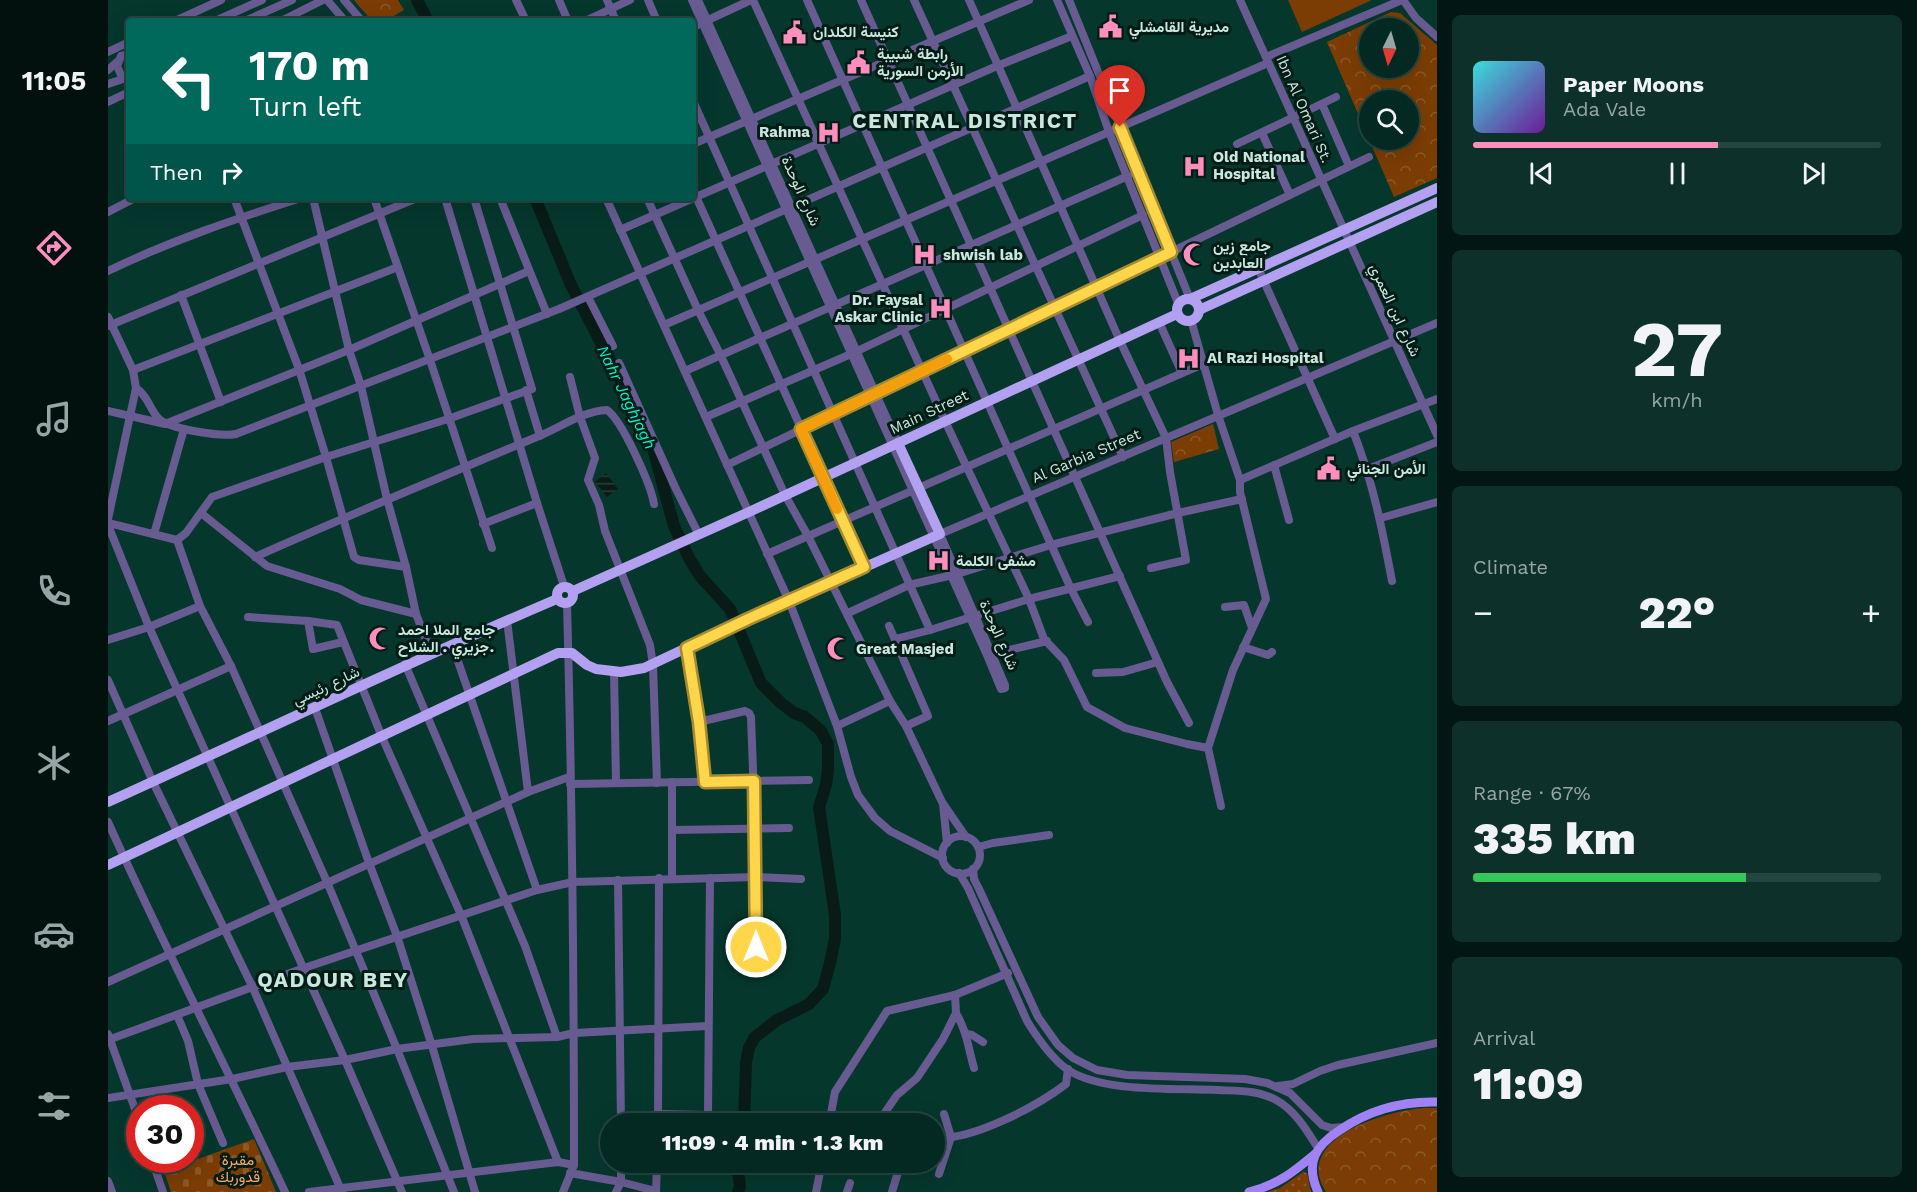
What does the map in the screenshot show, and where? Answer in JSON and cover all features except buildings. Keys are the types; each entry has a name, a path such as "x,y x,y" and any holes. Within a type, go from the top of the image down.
{"highway":[{"path":"1190,299 1196,303 1199,310 1197,316 1185,321 1178,309 1182,300 1190,299 1434,189"},
{"path":"1199,310 1436,204"},
{"name":"Main Street","path":"696,536 1120,341 1159,322 1178,309"},
{"name":"شارع الوحدة","path":"895,444 937,536"},
{"path":"562,601 573,597 568,589 696,536"},
{"name":"Al Garbia Street","path":"614,671 628,671 653,665 719,632 937,536"},
{"name":"شارع رئيسي","path":"108,802 315,708 405,664 507,620 562,601"},
{"path":"108,865 513,676 553,655 568,652 591,668 614,671"}],"main road":[{"path":"1250,1192 1275,1184 1292,1173 1328,1138 1377,1110 1406,1103 1435,1101"},
{"path":"1317,1151 1312,1173 1318,1192"}],"street":[{"path":"222,18 262,0"},
{"path":"252,18 292,0"},
{"path":"287,18 325,0 342,18"},
{"path":"344,0 359,18"},
{"path":"516,0 524,18"},
{"path":"558,0 567,18"},
{"path":"607,0 615,18"},
{"path":"592,18 630,0"},
{"path":"648,0 656,18"},
{"name":"شارع الوحدة","path":"692,0 705,22 895,444"},
{"name":"شارع الوحدة","path":"698,0 705,22"},
{"path":"696,26 752,0 1047,641 1064,660 1087,707 1125,728 1208,748"},
{"path":"807,0 1051,545 1088,622"},
{"path":"861,0 1175,700 1189,723"},
{"path":"914,0 1123,457"},
{"path":"969,0 1059,206 1166,438 1186,560 1151,568"},
{"path":"696,143 1029,0"},
{"path":"1057,0 1090,76 1109,132 1160,257 1178,309"},
{"path":"1069,0 1190,299"},
{"name":"Ibn Al Omari St.","path":"1240,0 1343,230"},
{"path":"664,325 1109,132 1403,0 1416,18 1437,36"},
{"path":"181,18 216,1"},
{"path":"696,193 729,182 1072,36"},
{"path":"110,48 126,43"},
{"path":"110,48 123,57"},
{"path":"108,70 123,57"},
{"path":"123,57 118,72 126,77"},
{"path":"108,411 184,429 230,436 559,309 1090,76"},
{"path":"108,84 126,79"},
{"path":"108,102 126,93"},
{"path":"1238,144 1336,97"},
{"path":"1322,104 1349,166"},
{"path":"696,108 930,630"},
{"path":"1262,133 1290,195"},
{"path":"728,465 1369,157"},
{"path":"685,371 1128,176"},
{"path":"1434,189 1436,204"},
{"path":"696,198 864,567"},
{"path":"108,212 129,201"},
{"path":"235,201 299,369 355,558 406,567"},
{"path":"108,271 153,249 292,201"},
{"path":"314,201 416,614 431,653"},
{"path":"375,201 492,548"},
{"path":"402,1192 304,968 177,691 108,522 136,388 134,370 109,322 181,295 410,201"},
{"path":"446,201 537,503 568,589"},
{"path":"177,540 186,533 212,497 532,389 475,201"},
{"path":"501,201 547,314"},
{"path":"607,201 789,601 837,726 854,786 869,811 890,831 943,858"},
{"path":"648,201 785,495 848,613 890,701 906,726 942,802 966,837"},
{"path":"620,230 681,201"},
{"path":"706,417 854,352 1143,215"},
{"name":"شارع ابن العمري","path":"1343,230 1437,435"},
{"path":"134,370 398,267"},
{"path":"1258,268 1335,439"},
{"path":"165,423 349,350 529,272"},
{"path":"181,295 221,402"},
{"path":"585,298 613,346"},
{"path":"1191,320 1218,415 1240,480 1242,499 1266,599 1233,670 1208,748 1221,806"},
{"path":"1159,322 1182,373"},
{"name":"Al Garbia Street","path":"937,536 1437,322"},
{"path":"619,363 696,536"},
{"path":"767,554 1203,364"},
{"path":"570,377 580,417 595,458 588,480 599,505 605,531 648,638 653,665 657,783"},
{"path":"136,388 145,395 155,415 165,423"},
{"path":"526,390 540,436"},
{"path":"1240,480 1353,431 1437,399"},
{"path":"255,557 600,410 612,413 638,461 654,504"},
{"path":"154,534 184,429"},
{"path":"1353,431 1368,469 1392,581"},
{"path":"1368,469 1437,442"},
{"path":"1274,465 1289,520"},
{"path":"848,613 909,585 1101,532 1242,499"},
{"path":"1380,518 1437,502"},
{"path":"483,524 537,503"},
{"path":"201,513 267,566 340,589 361,600 416,614"},
{"path":"108,522 177,540"},
{"name":"شارع الوحدة","path":"937,536 1000,687 1004,689 1006,686 992,654 972,617"},
{"path":"177,540 200,606 231,666 327,882 454,1192"},
{"path":"894,639 1029,599 1120,576"},
{"path":"562,601 568,652 574,1033 573,1165 563,1192"},
{"path":"1225,607 1244,605 1252,628"},
{"path":"108,640 149,627 200,606"},
{"path":"248,617 308,621 337,626 382,737 460,915 558,1162"},
{"path":"507,620 528,792"},
{"path":"308,621 314,649 343,642"},
{"path":"889,626 928,716 906,726"},
{"path":"992,654 1047,641"},
{"path":"452,644 537,890"},
{"path":"1243,647 1268,655 1272,652"},
{"path":"687,648 699,722 705,782"},
{"path":"1096,673 1123,672 1158,662"},
{"path":"405,664 525,946 557,1037"},
{"path":"108,721 231,666"},
{"path":"614,671 616,783"},
{"path":"108,680 153,782 252,986 341,1190"},
{"path":"837,726 890,701"},
{"path":"315,708 397,936 475,1192"},
{"path":"699,722 745,711 751,717 757,877 756,970"},
{"path":"108,982 528,792 570,781 657,783 809,780"},
{"path":"672,782 672,878"},
{"path":"942,802 947,843"},
{"path":"108,822 142,898 171,953 285,1192"},
{"path":"672,830 789,828"},
{"path":"978,847 1049,836"},
{"path":"956,837 971,839 978,847 980,859 973,869 959,873 948,868 943,858 944,847 947,843 956,837"},
{"path":"973,869 974,879 1038,1017 1065,1052 1089,1066 1107,1072 1127,1075 1245,1080 1278,1086 1290,1093 1322,1125 1331,1128 1344,1127"},
{"path":"959,873 968,888 1027,1021 1038,1039 1068,1069 1084,1077 1105,1083 1135,1087 1236,1090 1268,1096 1285,1106 1296,1117 1317,1151"},
{"path":"129,1094 109,1038 304,968 537,890 573,882 618,880 757,877 801,879"},
{"path":"708,1113 710,878"},
{"path":"658,1113 659,879"},
{"path":"618,880 621,1113"},
{"path":"831,1113 835,1092 887,1011 955,995 1015,970"},
{"path":"955,995 956,1013 967,1034 967,1043 974,1068"},
{"path":"885,1113 897,1095 917,1078 943,1039 956,1013"},
{"path":"177,1015 188,1041 198,1084 223,1143"},
{"path":"108,1098 232,1079 287,1067 345,1060 397,1049 473,1040 557,1037 574,1033 708,1026"},
{"path":"967,1034 983,1042"},
{"path":"1278,1086 1293,1084 1320,1071 1347,1063 1437,1043"},
{"path":"945,1137 993,1125 1047,1098 1066,1084 1068,1069"},
{"path":"939,1174 951,1137 945,1117"},
{"path":"309,1192 341,1190 558,1162 573,1165"},
{"path":"156,1173 163,1192"},
{"path":"570,1173 656,1191 657,1173"},
{"path":"616,1192 621,1182 621,1173"},
{"path":"816,1192 820,1173"},
{"path":"892,1192 898,1173"},
{"path":"108,1181 112,1192"},
{"path":"847,1192 850,1182"}],"green space":[{"path":"354,0 398,0 404,10 390,18 369,18"},
{"path":"1288,0 1372,0 1302,32"},
{"path":"1391,12 1400,13 1406,18 1378,18"},
{"path":"1359,27 1359,78 1419,78 1419,29 1437,45 1437,178 1394,197 1374,150 1419,150 1419,90 1359,90 1359,116 1327,42"},
{"path":"1213,424 1219,449 1174,462 1171,442"},
{"path":"1437,1108 1437,1192 1326,1192 1319,1173 1322,1156 1332,1142 1348,1130 1368,1121 1389,1114"},
{"name":"مقبرة قدوربك","path":"254,1139 276,1192 171,1192 165,1173 204,1173 204,1157"},
{"path":"1303,1172 1307,1173 1311,1192 1267,1192 1280,1188"}],"water":[{"path":"606,473 618,489 607,497 595,482"}],"waterway":[{"name":"Nahr Jaghjagh","path":"417,0 426,18"},
{"name":"Nahr Jaghjagh","path":"536,201 571,285 652,445 674,526 689,558 700,576 730,609 761,683 781,703 794,713 805,717 821,731 828,744 826,785 819,807 835,915 835,939 830,963 823,989 809,1004 777,1020 754,1038 746,1063 744,1113"},
{"name":"Nahr Jaghjagh","path":"738,1173 740,1187 738,1192"}],"slow traffic":[{"path":"837,509 801,429 947,359"}],"place":[{"name":"مديرية القامشلي","path":"1111,27"},
{"name":"كنيسة الكلدان","path":"795,32"},
{"name":"رابطة شبيبة اﻷرمن السورية","path":"859,63"},
{"name":"Rahma","path":"828,132"},
{"name":"Old National Hospital","path":"1195,166"},
{"name":"shwish lab","path":"925,255"},
{"name":"جامع زين العابدين","path":"1195,255"},
{"name":"Dr. Faysal Askar Clinic","path":"941,309"},
{"name":"Al Razi Hospital","path":"1189,358"},
{"name":"الأمن الجنائي","path":"1329,469"},
{"name":"مشفى الكلمة","path":"938,561"},
{"name":"جامع الملا احمد جزيري . الشلاح.","path":"380,639"},
{"name":"Great Masjed","path":"838,649"}],"district":[{"name":"CENTRAL DISTRICT","path":"965,121"},
{"name":"QADOUR BEY","path":"333,980"}],"route":[{"path":"756,947 757,877 754,781 705,782 699,722 687,648 864,567 801,429 1171,252 1120,127"}]}
